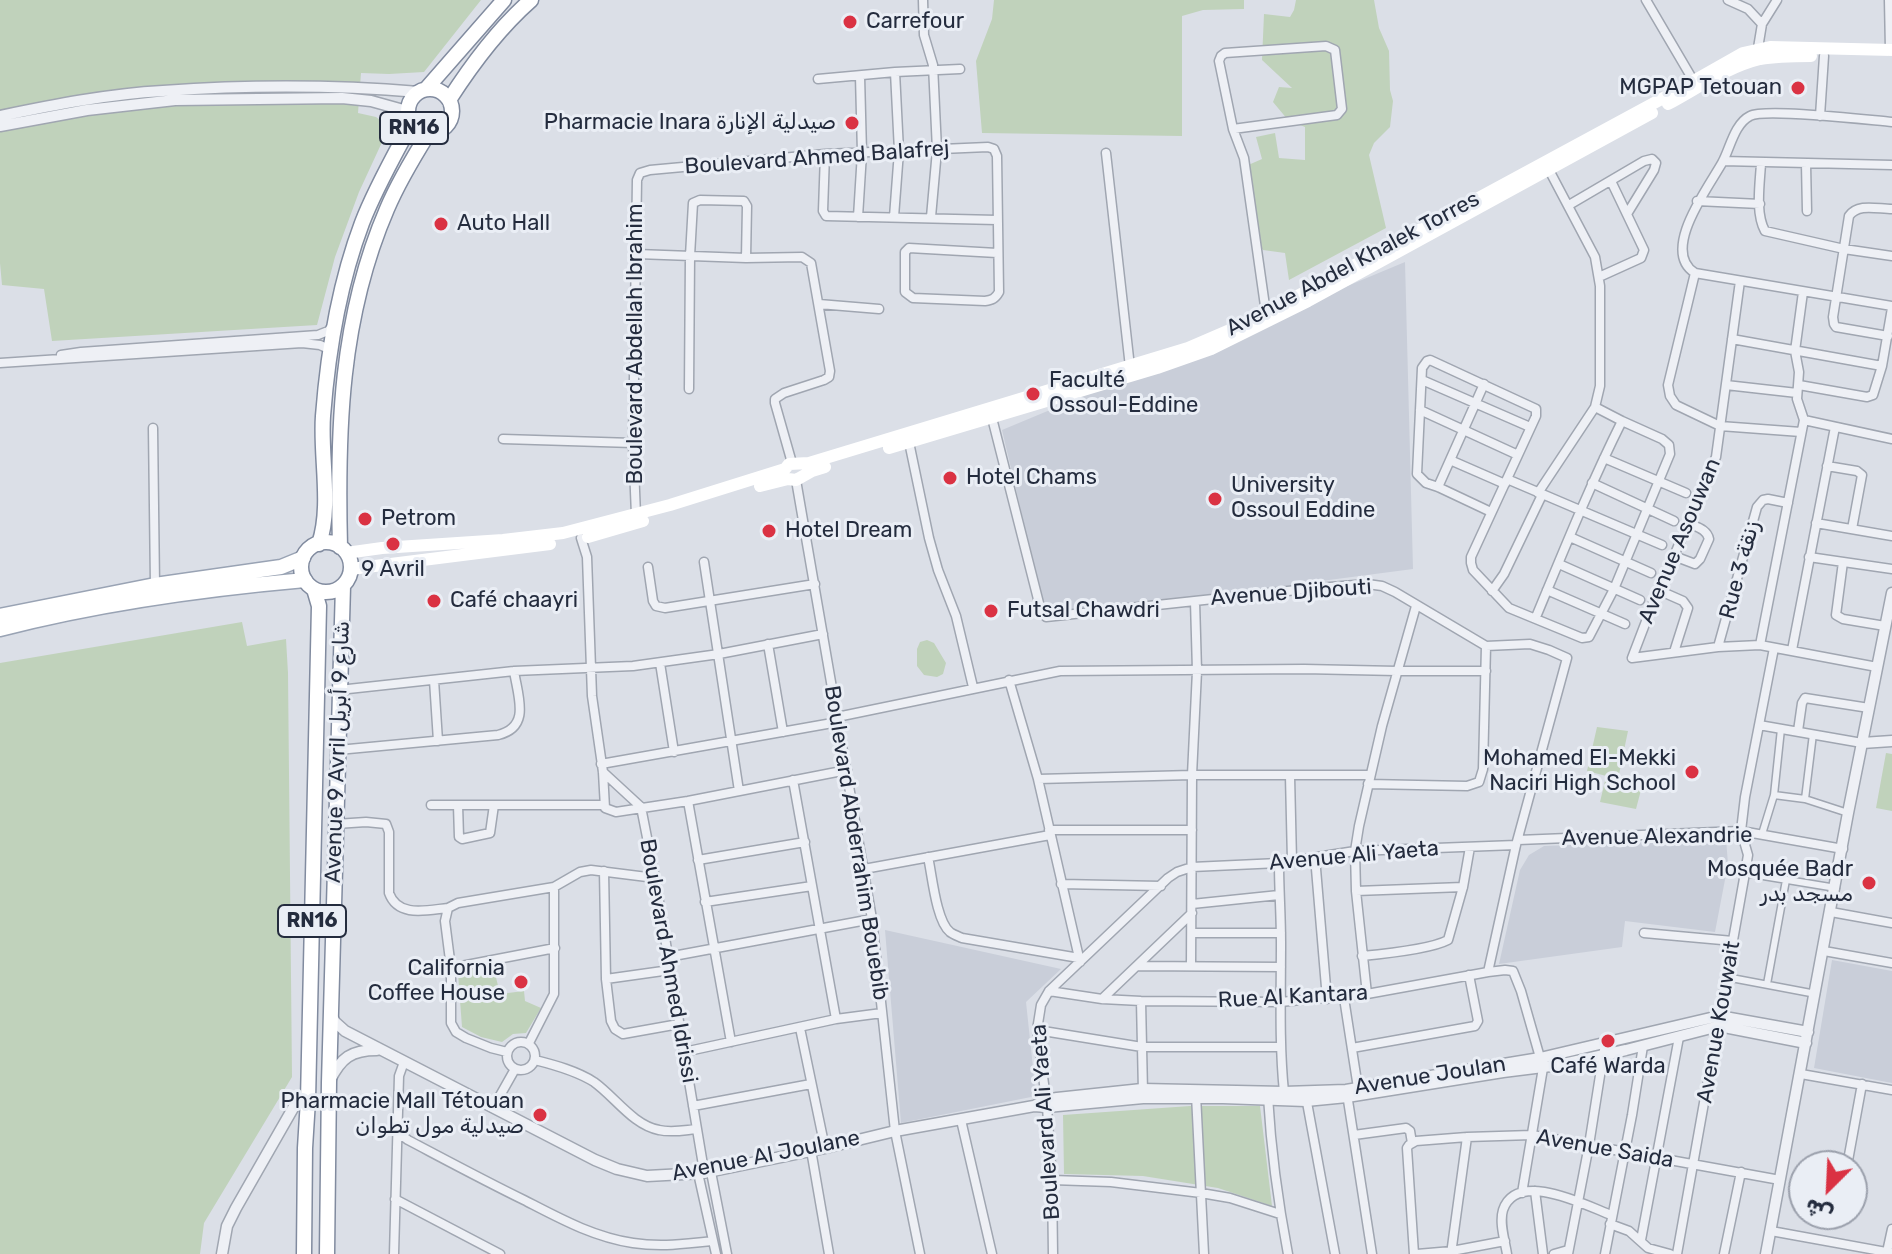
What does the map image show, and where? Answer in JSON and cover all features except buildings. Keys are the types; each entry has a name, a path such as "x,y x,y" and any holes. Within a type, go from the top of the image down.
{"main road":[{"name":"RN16","path":"319,544 325,521 323,418 331,350 349,264 363,222 409,117 409,103 413,96 423,90 504,0"},
{"name":"RN16","path":"449,100 513,15 531,0"},
{"name":"Avenue Abdel Khalek Torres","path":"343,550 555,535 793,472 812,471 909,442 1209,340 1266,313 1770,47 1891,53"},
{"name":"Avenue Abdel Khalek Torres","path":"351,569 588,537 793,472 809,463 1175,363 1230,341 1308,301 1733,57 1891,53"},
{"name":"RN16","path":"343,586 351,569 343,550 342,383 367,264 388,206 428,134 443,129 449,123 452,108 449,100 439,91 423,90"},
{"name":"RN16","path":"409,117 416,129 428,134"},
{"path":"0,616 155,585 281,567 295,563 319,544 326,543 343,550"},
{"name":"RN16","path":"303,558 301,565 310,584"},
{"path":"0,629 109,605 230,588 310,584 329,592 343,586"},
{"name":"Avenue 9 Avril شارع 9 أبريل","path":"304,1254 319,606 310,584"},
{"name":"Avenue 9 Avril شارع 9 أبريل","path":"327,1254 343,586"}],"street":[{"path":"923,0 924,35 934,71 937,150 931,217"},
{"path":"1646,0 1693,80"},
{"path":"1728,0 1748,9 1762,24"},
{"path":"1757,54 1762,24 1777,0"},
{"path":"1889,0 1891,53"},
{"path":"1233,129 1340,114 1335,50 1326,46 1225,53 1219,61 1233,129 1244,158 1266,313"},
{"path":"1820,116 1824,56"},
{"path":"818,79 960,69"},
{"path":"894,217 899,151 895,72"},
{"path":"858,217 862,153 860,76"},
{"path":"0,116 161,91 336,86 423,90"},
{"path":"0,126 87,110 175,100 342,98 371,101 409,117"},
{"path":"1726,385 1867,397 1875,393 1892,307 1695,273 1688,268 1682,254 1697,201 1723,161 1740,124 1753,114 1892,122"},
{"name":"Boulevard Ahmed Balafrej","path":"640,173 825,154 988,147 994,149 997,156 997,220"},
{"path":"1106,153 1130,367"},
{"path":"825,154 824,214 828,217 997,220 999,292 994,299 913,298 905,292 905,252 909,248 997,253"},
{"path":"1569,205 1648,159 1655,160 1654,170 1627,214"},
{"path":"1723,161 1892,165"},
{"path":"1761,163 1762,228 1768,233 1892,256"},
{"path":"1806,164 1807,211"},
{"path":"1492,591 1504,574 1540,494 1595,407 1600,386 1599,277 1595,257 1546,166"},
{"name":"Boulevard Abdellah Ibrahim","path":"636,515 633,443 637,180 640,173"},
{"path":"1599,277 1643,255 1642,246 1611,181"},
{"path":"689,389 693,203 700,200 744,201 747,206 746,258"},
{"path":"1697,201 1760,204"},
{"path":"1888,336 1836,327 1833,321 1851,212 1859,208 1892,209"},
{"path":"637,254 806,258 812,265 819,304 879,309"},
{"path":"1695,273 1668,385 1676,405 1720,426 1801,432"},
{"name":"Avenue Asouwan","path":"1674,652 1632,658 1716,457 1740,281"},
{"path":"1760,645 1804,420 1798,406 1799,372 1795,351 1803,292"},
{"name":"Boulevard Abderrahim Bouebib","path":"819,304 829,377 784,393 775,401 793,472 815,584 864,869 895,1131 920,1254"},
{"path":"0,363 81,352 318,335 328,331 335,323"},
{"path":"1732,339 1882,366"},
{"path":"48,358 73,359 302,343 331,350"},
{"path":"1491,512 1426,483 1417,474 1422,368 1430,360 1537,411 1471,563 1473,570 1509,608 1586,638 1614,589 1670,454 1669,445 1662,439 1595,407"},
{"path":"1422,380 1530,427"},
{"path":"1438,487 1484,384"},
{"path":"1420,410 1518,455"},
{"name":"Avenue Djibouti","path":"990,414 1041,611 1046,617 1367,584 1382,586 1486,646"},
{"path":"1804,420 1892,439"},
{"path":"1536,617 1592,483 1622,421"},
{"path":"1792,650 1835,427"},
{"path":"153,428 155,585"},
{"path":"503,439 633,443"},
{"path":"909,442 929,538 956,616 973,687"},
{"path":"1604,458 1686,493"},
{"path":"1450,460 1662,545"},
{"path":"1827,466 1857,471 1862,475 1852,529"},
{"path":"1592,483 1674,521"},
{"name":"Rue 3 زنقة","path":"1718,647 1757,507 1768,499 1788,503"},
{"path":"1674,556 1695,564 1709,539 1706,532 1688,523"},
{"path":"1816,523 1892,536"},
{"path":"588,537 594,716 604,805 609,811 688,801 847,770"},
{"path":"587,557 588,537"},
{"path":"1570,537 1651,573"},
{"path":"1809,557 1892,569"},
{"path":"704,562 739,791"},
{"path":"1843,562 1836,615 1885,626"},
{"path":"1559,564 1640,600"},
{"path":"648,567 653,601 659,608 815,584"},
{"path":"1547,590 1625,624"},
{"path":"1658,590 1683,601 1688,608 1674,652 1760,645 1877,667"},
{"path":"1766,1254 1848,813 1892,596"},
{"path":"1191,965 1192,775 1197,671 1195,601"},
{"path":"1367,994 1355,851 1369,780 1416,606"},
{"path":"339,690 514,671 660,663 823,634"},
{"path":"768,644 783,732"},
{"path":"1038,779 1290,776 1467,786 1478,783 1483,769 1486,646 1530,644 1567,658 1517,843 1488,972 1513,971 1541,1063 1522,1193"},
{"name":"Avenue Kouwait","path":"1677,1254 1748,855 1741,831 1745,797 1774,648"},
{"path":"660,663 674,752"},
{"path":"337,750 498,735 511,731 520,714 514,671"},
{"path":"602,768 1060,671 1486,671"},
{"path":"434,680 438,741"},
{"path":"928,857 940,915 951,933 962,938 1079,960 1038,779 1009,680"},
{"path":"1798,731 1805,698 1869,708"},
{"path":"1759,725 1862,743 1892,741"},
{"path":"1762,834 1774,795 1781,729"},
{"path":"1805,799 1813,734"},
{"name":"Boulevard Ahmed Idrissi","path":"602,768 641,807 704,1170"},
{"path":"1290,776 1292,861"},
{"path":"793,780 836,1019"},
{"path":"1774,795 1805,799 1848,813"},
{"path":"688,801 731,1042"},
{"path":"431,805 604,805"},
{"path":"458,805 459,837 462,839 490,833 494,805"},
{"path":"336,824 386,824 389,832 389,893 392,900 409,911 448,908 458,903 554,887 580,872 604,871 655,878"},
{"path":"864,869 1049,833 1192,830"},
{"name":"Avenue Alexandrie","path":"1517,843 1741,831 1843,849"},
{"path":"698,860 805,842"},
{"name":"Avenue Ali Yaeta","path":"1192,867 1279,863 1355,851 1517,843"},
{"path":"1362,956 1448,940 1470,847"},
{"path":"1315,857 1327,999"},
{"path":"1279,863 1284,1092"},
{"name":"Boulevard Ali Yaeta","path":"1053,1254 1052,1180 1037,1030 1041,1005 1049,991 1079,960 1177,872 1192,867"},
{"path":"604,871 606,979 611,1021 618,1032 630,1033 679,1024"},
{"path":"1745,873 1836,888"},
{"path":"1767,984 1786,880"},
{"path":"1061,884 1161,886"},
{"path":"705,902 812,886"},
{"path":"529,1043 554,994 554,887"},
{"path":"1356,891 1463,887"},
{"path":"1102,999 1192,908 1279,895"},
{"path":"448,908 445,921 451,968 450,1013 454,1029 476,1043 507,1052"},
{"path":"1831,912 1892,923"},
{"path":"668,957 872,919"},
{"path":"1192,933 1281,933"},
{"path":"1644,933 1733,941"},
{"path":"451,968 555,948"},
{"path":"1824,951 1892,963"},
{"path":"1137,966 1281,967"},
{"path":"606,979 670,970"},
{"name":"Rue Al Kantara","path":"1049,991 1141,1001 1280,1002 1344,998 1488,972"},
{"path":"1352,1048 1475,1026 1478,1021 1469,975"},
{"path":"1726,977 1816,994"},
{"path":"1344,998 1358,1088"},
{"path":"1141,1001 1142,1093"},
{"path":"684,1052 836,1019 882,1013"},
{"name":"Avenue Al Joulane","path":"331,1015 345,1031 595,1160 647,1176 704,1170 1046,1104"},
{"name":"Avenue Joulan","path":"1604,1049 1643,1046 1679,1037 1719,1021"},
{"name":"Avenue Joulan","path":"1046,1104 1142,1093 1346,1094 1503,1072 1719,1021 1807,1038"},
{"path":"800,1028 825,1148"},
{"path":"1037,1030 1142,1047 1281,1047"},
{"path":"1641,1240 1679,1037"},
{"path":"514,1043 529,1043 535,1050 533,1064 526,1069 515,1069 508,1060 507,1052 514,1043"},
{"path":"1605,1254 1643,1046"},
{"path":"1554,1254 1568,1252 1604,1049"},
{"path":"329,1082 337,1066 347,1056 381,1050"},
{"path":"535,1060 574,1072 593,1082 651,1128 674,1131 697,1129"},
{"path":"394,1254 399,1074 404,1062"},
{"name":"Avenue Joulan","path":"1346,1094 1358,1088 1541,1063"},
{"path":"493,1108 515,1069"},
{"path":"1801,1074 1892,1090"},
{"path":"693,1106 811,1084"},
{"path":"1850,1150 1862,1084"},
{"name":"Avenue Joulan","path":"1268,1096 1284,1092 1306,1096"},
{"path":"1196,1094 1204,1254"},
{"path":"1346,1094 1372,1254"},
{"path":"1268,1096 1280,1214 1288,1254"},
{"path":"1306,1096 1335,1254"},
{"path":"222,1254 227,1226 236,1208 296,1103 308,1100"},
{"path":"961,1120 992,1254"},
{"path":"1354,1135 1406,1128 1410,1131 1412,1143 1407,1148 1415,1254 1452,1252 1505,1241"},
{"path":"397,1132 542,1210 599,1235 653,1245 713,1241"},
{"name":"Avenue Saida","path":"1412,1143 1532,1135 1780,1180"},
{"path":"1452,1252 1467,1137"},
{"path":"811,1150 829,1254"},
{"path":"704,1170 716,1254"},
{"path":"704,1170 727,1254"},
{"path":"1724,1254 1741,1172"},
{"path":"1052,1180 1111,1182 1201,1193 1230,1198 1280,1214"},
{"path":"1535,1191 1543,1254"},
{"path":"1507,1254 1502,1220 1504,1208 1513,1197 1535,1191 1561,1195 1578,1202 1629,1231 1648,1248 1664,1253"},
{"path":"395,1199 500,1254"},
{"path":"1771,1231 1890,1252 1892,1229"}],"shaded area":[{"name":"University Ossoul Eddine","path":"1405,262 1413,569 1046,617 1002,430"},
{"path":"1726,839 1728,864 1715,932 1625,921 1622,947 1499,964 1520,870 1529,855 1544,846"},
{"path":"885,930 1061,969 1026,1002 1036,1096 901,1123"},
{"path":"1832,960 1892,971 1892,1083 1814,1068"}],"green space":[{"path":"0,0 481,0 424,72 361,73 358,113 376,117 389,127 359,192 335,257 317,325 52,341 44,289 2,285"},
{"path":"994,0 1244,0 1244,9 1203,10 1182,16 1182,136 982,133 976,61 992,19"},
{"path":"1296,0 1374,0 1379,28 1389,51 1393,101 1390,127 1374,143 1369,155 1386,228 1289,280 1285,253 1263,250 1255,239 1246,166 1262,159 1256,137 1275,133 1279,158 1305,160 1305,127 1288,120 1273,102 1279,87 1292,88 1262,60 1264,14 1290,17"},
{"path":"242,622 247,646 286,639 292,1077 204,1223 200,1254 0,1254 0,663"},
{"path":"927,640 934,643 946,663 943,674 937,677 924,675 917,666 917,649 920,642"},
{"path":"1597,727 1628,731 1618,779 1587,771"},
{"path":"1886,753 1892,754 1892,811 1876,808"},
{"path":"1605,781 1641,790 1636,809 1600,802"},
{"path":"493,965 500,994 524,991 525,1001 541,1008 526,1033 513,1034 502,1042 481,1037 462,1027 458,973"},
{"path":"1190,1106 1260,1106 1272,1206 1218,1188 1143,1176 1064,1174 1063,1115"}],"place":[{"name":"Carrefour","path":"850,22"},
{"name":"MGPAP Tetouan","path":"1798,88"},
{"name":"Pharmacie Inara صيدلية الإنارة","path":"852,123"},
{"name":"Auto Hall","path":"441,224"},
{"name":"Faculté Ossoul-Eddine","path":"1033,394"},
{"name":"Hotel Chams","path":"950,478"},
{"name":"University Ossoul Eddine","path":"1215,499"},
{"name":"Petrom","path":"365,519"},
{"name":"Hotel Dream","path":"769,531"},
{"name":"9 Avril","path":"393,544"},
{"name":"Café chaayri","path":"434,601"},
{"name":"Futsal Chawdri","path":"991,611"},
{"name":"Mohamed El-Mekki Naciri High School","path":"1692,772"},
{"name":"Mosquée Badr مسجد بدر","path":"1869,883"},
{"name":"California Coffee House","path":"521,982"},
{"name":"Café Warda","path":"1608,1041"},
{"name":"Pharmacie Mall Tétouan صيدلية مول تطوان","path":"540,1115"}]}
